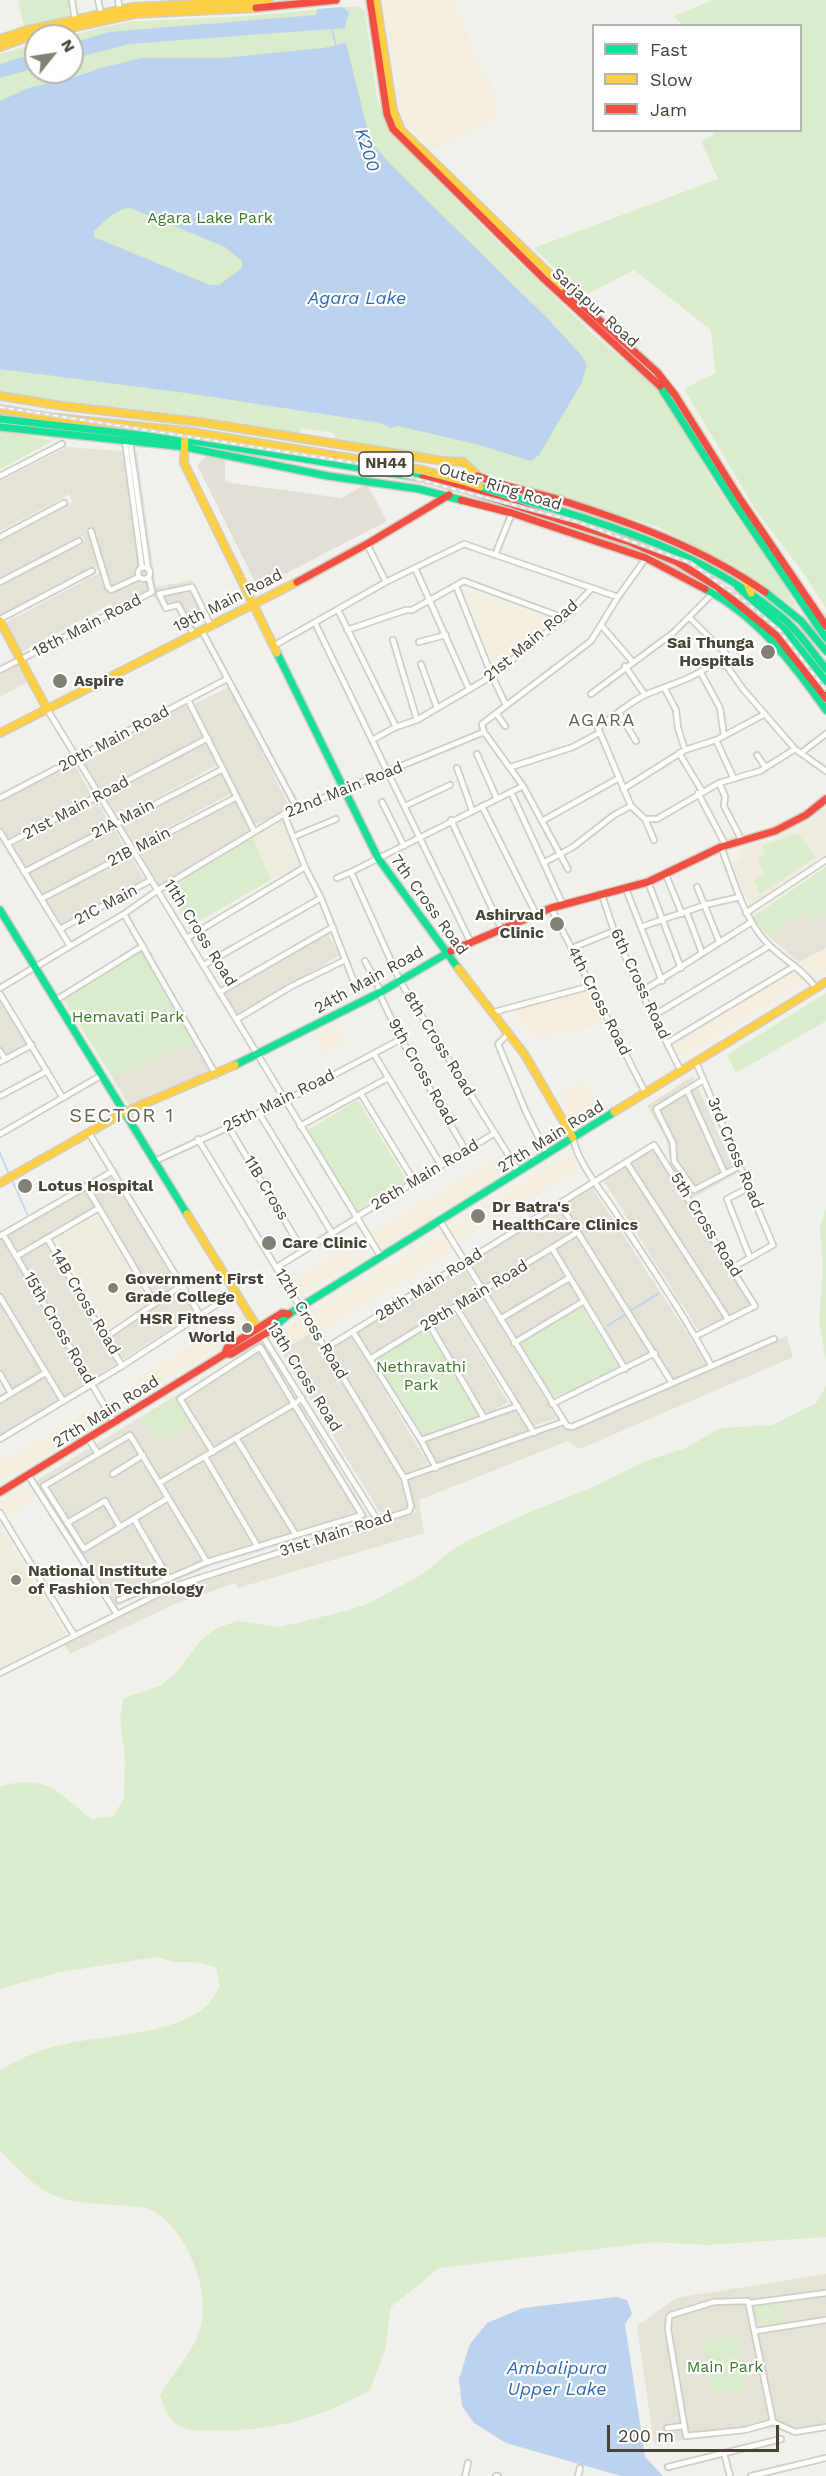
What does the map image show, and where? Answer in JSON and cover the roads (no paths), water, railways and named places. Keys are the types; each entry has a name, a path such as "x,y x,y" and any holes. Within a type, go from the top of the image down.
{"main road":[{"path":"0,47 142,3 269,0"},
{"path":"0,39 75,22 134,14 242,9 336,0"},
{"name":"Sarjapur Road","path":"370,0 387,114 393,129 661,387 735,504 826,638"},
{"name":"Sarjapur Road","path":"376,0 393,110 401,130 522,253 662,378 826,626"},
{"path":"0,396 200,422 443,461 460,461 466,464 473,473 494,482 539,493 663,534 745,578 787,606 826,651"},
{"name":"Outer Ring Road","path":"0,409 48,417 185,431 423,470 652,550 697,573 715,590 777,636 800,662 826,698"},
{"name":"Outer Ring Road","path":"0,419 455,483 657,542 734,582 752,594 786,622 826,669"},
{"path":"0,427 127,441 185,444 328,476 404,486 512,513 646,558 715,590 775,643 808,683 826,710"},
{"name":"7th Cross Road","path":"185,431 184,463 378,858 446,952 525,1054 573,1138"},
{"path":"449,496 455,483"},
{"name":"19th Main Road","path":"0,733 255,604 367,544 449,496"},
{"path":"745,578 752,594"},
{"name":"Outer Ring Road","path":"734,582 746,596 786,631 826,681"},
{"name":"11th Cross Road","path":"0,620 47,708"},
{"name":"24th Main Road","path":"0,1183 125,1112 216,1075 259,1054 380,992 446,952 551,908 626,889 666,875 723,847 775,831 806,815 826,799"},
{"name":"13th Cross Road","path":"0,910 260,1332"},
{"name":"27th Main Road","path":"0,1492 225,1354 227,1348 260,1332 282,1314 289,1314 382,1258 826,982"}],"street":[{"path":"72,0 75,22"},
{"path":"98,0 101,14"},
{"path":"118,0 120,10"},
{"path":"127,441 145,568 149,577 144,580 139,577"},
{"path":"0,476 62,444"},
{"path":"0,537 64,503"},
{"path":"495,555 512,513"},
{"path":"91,531 108,588 111,590 139,577"},
{"path":"0,582 79,541"},
{"path":"367,544 386,582"},
{"path":"275,645 386,582 464,544 618,597"},
{"path":"568,869 523,786 484,732 482,724 591,641 646,558"},
{"path":"139,577 138,572 145,568"},
{"path":"415,568 469,689"},
{"path":"0,620 92,571"},
{"name":"18th Main Road","path":"0,670 152,592 149,577"},
{"path":"347,630 412,610 464,581 564,618"},
{"path":"456,586 506,705"},
{"path":"194,634 178,604 166,608 159,594 192,587 211,626"},
{"name":"21st Main Road","path":"372,740 396,727 417,720 492,676 564,618 592,588"},
{"path":"591,694 690,618 715,590"},
{"path":"338,610 396,727"},
{"path":"690,618 726,654 728,663 726,665 743,689 795,749 826,771"},
{"path":"315,623 470,941"},
{"path":"601,625 632,661"},
{"path":"202,631 297,808"},
{"path":"419,642 446,635"},
{"path":"393,640 417,720"},
{"path":"421,664 437,708"},
{"path":"654,840 645,819 631,806 598,728 645,695 701,673 712,664 726,665"},
{"path":"625,666 645,695"},
{"path":"701,673 720,708 724,736"},
{"name":"20th Main Road","path":"0,798 227,678"},
{"path":"665,689 676,710 678,728 685,750"},
{"path":"188,699 254,831"},
{"name":"11th Cross Road","path":"47,708 382,1258"},
{"path":"496,713 505,726"},
{"path":"619,713 636,741"},
{"path":"623,789 685,750 716,740 765,714"},
{"name":"22nd Main Road","path":"0,988 284,814 484,732"},
{"path":"511,767 573,747 599,733"},
{"path":"801,753 826,734"},
{"name":"21st Main Road","path":"7,844 208,738"},
{"path":"716,740 733,777"},
{"path":"645,819 657,819 685,804 700,792 733,777 765,767 795,749"},
{"path":"680,753 700,792 723,847 750,923 769,946 795,966 815,987"},
{"path":"477,754 497,799"},
{"path":"757,755 765,767"},
{"name":"21A Main","path":"24,872 223,768"},
{"path":"457,768 472,810"},
{"path":"543,821 619,778"},
{"path":"719,783 725,796 724,806 742,841"},
{"path":"405,806 450,785"},
{"path":"337,878 523,786"},
{"path":"512,792 564,905"},
{"name":"21B Main","path":"41,899 237,797"},
{"path":"382,802 404,846"},
{"path":"482,806 536,914"},
{"path":"545,862 631,806"},
{"path":"284,814 305,867 321,898 356,987"},
{"path":"293,837 336,819"},
{"path":"451,820 501,928"},
{"path":"0,832 70,946"},
{"path":"746,913 826,860"},
{"path":"187,938 305,867"},
{"name":"8th Cross Road","path":"351,872 400,981 519,1172"},
{"path":"666,875 702,953"},
{"name":"21C Main","path":"60,929 151,880"},
{"path":"648,882 681,968"},
{"path":"697,887 719,941"},
{"path":"626,889 662,981"},
{"name":"6th Cross Road","path":"602,895 614,931 641,992 681,1071"},
{"path":"641,927 705,905 740,897"},
{"path":"204,965 321,898"},
{"name":"4th Cross Road","path":"551,908 646,1094"},
{"path":"124,914 216,1075"},
{"path":"641,992 662,981 719,941 750,923"},
{"path":"220,992 333,927"},
{"path":"572,948 614,931"},
{"path":"56,1000 143,946"},
{"path":"653,1016 769,946"},
{"path":"237,1019 290,987 345,960"},
{"name":"9th Cross Road","path":"365,962 401,1040 466,1150"},
{"path":"667,1043 795,966"},
{"path":"494,1012 591,986"},
{"path":"0,994 63,1098"},
{"path":"509,1033 498,1044 522,1104 547,1155"},
{"name":"25th Main Road","path":"155,1161 198,1139 285,1101 401,1040"},
{"path":"0,1051 2,1060 32,1045"},
{"path":"374,1054 441,1166"},
{"name":"3rd Cross Road","path":"696,1062 773,1245 750,1258"},
{"path":"0,1096 47,1071"},
{"path":"0,1134 102,1075"},
{"path":"300,1126 388,1078"},
{"path":"703,1080 656,1110 673,1143 674,1161 694,1190 740,1166"},
{"path":"687,1090 725,1174"},
{"path":"361,1094 414,1181"},
{"path":"259,1113 332,1233"},
{"name":"11B Cross","path":"228,1126 303,1251"},
{"path":"89,1133 200,1315"},
{"name":"26th Main Road","path":"277,1267 495,1133"},
{"name":"7th Cross Road","path":"573,1138 575,1148 696,1336 711,1365"},
{"name":"12th Cross Road","path":"198,1139 404,1479"},
{"name":"28th Main Road","path":"326,1348 654,1145"},
{"name":"5th Cross Road","path":"654,1145 755,1306 728,1319"},
{"path":"627,1162 728,1319 696,1336"},
{"path":"2,1235 113,1171"},
{"path":"86,1186 155,1303"},
{"path":"732,1268 750,1258 727,1199 750,1187"},
{"path":"560,1204 672,1383"},
{"path":"17,1256 99,1208"},
{"path":"440,1221 563,1422 572,1427 711,1365 774,1340"},
{"name":"29th Main Road","path":"370,1359 578,1233"},
{"name":"15th Cross Road","path":"2,1235 17,1256 114,1422"},
{"name":"14B Cross Road","path":"47,1238 123,1366"},
{"path":"552,1248 625,1369"},
{"path":"500,1319 569,1278"},
{"path":"106,1337 182,1285"},
{"path":"0,1439 123,1366 236,1292"},
{"path":"0,1297 63,1401"},
{"path":"514,1343 584,1301"},
{"path":"456,1307 534,1433"},
{"path":"429,1324 484,1418"},
{"name":"13th Cross Road","path":"260,1332 378,1521"},
{"path":"353,1332 436,1468"},
{"path":"119,1600 207,1562 362,1515 260,1347 180,1399 213,1452"},
{"path":"552,1404 655,1353"},
{"path":"0,1400 45,1373"},
{"path":"0,1374 11,1393"},
{"path":"159,1483 302,1398"},
{"path":"421,1440 518,1406"},
{"path":"404,1479 563,1422"},
{"path":"168,1498 84,1549 44,1486 130,1435 207,1562"},
{"path":"88,1438 98,1454"},
{"path":"236,1438 296,1535"},
{"path":"113,1474 142,1455"},
{"path":"205,1457 258,1547"},
{"path":"28,1475 117,1614"},
{"name":"31st Main Road","path":"0,1673 172,1587 410,1509 404,1479"},
{"path":"68,1523 105,1501 120,1527"},
{"path":"0,1513 74,1635"},
{"path":"134,1519 169,1579"},
{"path":"826,2293 750,2303 747,2301 714,2302 675,2313 669,2317 668,2329 686,2436 745,2430 773,2422 795,2432 826,2427"},
{"path":"750,2303 773,2422"},
{"path":"756,2331 826,2320"},
{"path":"667,2428 684,2426"},
{"path":"668,2467 781,2439"},
{"path":"724,2453 730,2476"},
{"path":"751,2476 826,2458"},
{"path":"465,2476 468,2463"},
{"path":"578,2476 580,2468"}],"water":[{"path":"342,7 349,12 345,28 129,44 84,56 84,39 109,32 316,15 317,9"},
{"name":"Agara Lake","path":"346,43 370,140 390,164 549,320 582,356 587,366 581,384 539,455 531,461 479,445 398,426 390,428 381,423 186,393 0,369 0,101 28,88 46,84 84,84 84,74 141,58 222,58 323,48","holes":["130,208 225,247 242,261 242,268 219,285 210,285 94,237 94,231 115,213"]},
{"path":"24,57 24,71 0,78 0,64"},
{"name":"Ambalipura Upper Lake","path":"616,2297 627,2300 632,2314 625,2324 645,2457 663,2476 621,2476 506,2443 474,2423 462,2406 459,2379 470,2344 487,2323 523,2308"}],"waterway":[{"name":"K200","path":"332,28 336,47"},
{"path":"0,1153 9,1174"},
{"path":"11,1178 29,1218"},
{"path":"630,1311 658,1294"},
{"path":"607,1326 626,1314"}],"railway":[{"path":"0,407 356,463 578,522 691,563 747,603 779,630 826,690"}],"place":[{"name":"Sai Thunga Hospitals","path":"768,652"},
{"name":"Aspire","path":"60,681"},
{"name":"Ashirvad Clinic","path":"557,924"},
{"name":"Lotus Hospital","path":"25,1186"},
{"name":"Dr Batra's HealthCare Clinics","path":"478,1216"},
{"name":"Care Clinic","path":"269,1243"},
{"name":"Government First Grade College","path":"113,1288"},
{"name":"HSR Fitness World","path":"247,1328"},
{"name":"National Institute of Fashion Technology","path":"16,1580"}],"district":[{"name":"AGARA","path":"602,721"},
{"name":"SECTOR 1","path":"122,1116"}],"park label":[{"name":"Agara Lake Park","path":"210,218"},
{"name":"Hemavati Park","path":"128,1017"},
{"name":"Nethravathi Park","path":"421,1376"},
{"name":"Main Park","path":"725,2367"}]}
